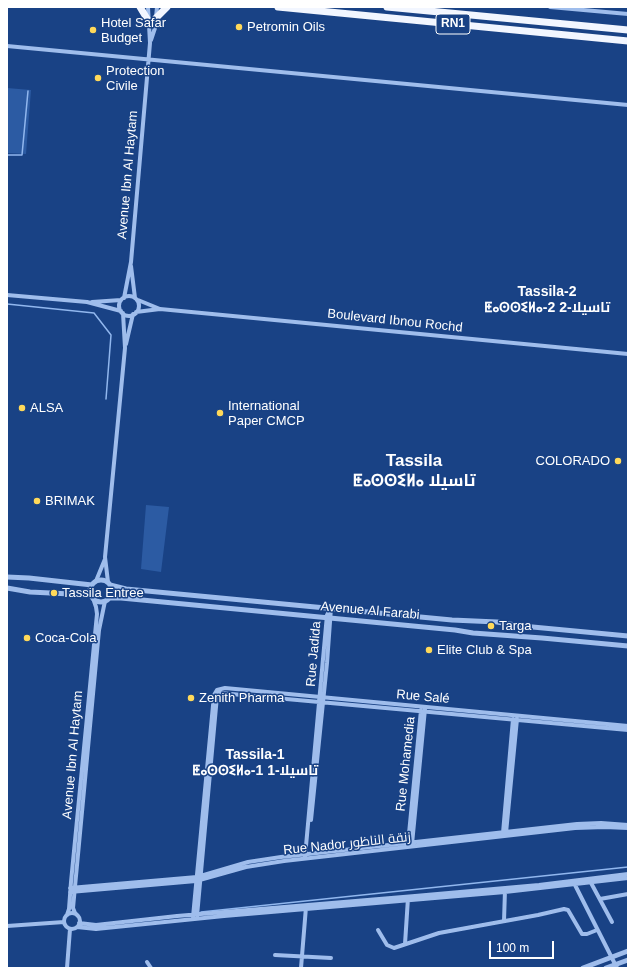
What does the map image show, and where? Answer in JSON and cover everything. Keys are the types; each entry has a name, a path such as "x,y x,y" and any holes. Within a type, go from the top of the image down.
{"highway":[{"path":"140,7 149,22"},
{"path":"156,18 167,7"},
{"name":"RN1","path":"278,7 628,41"},
{"name":"RN1","path":"386,7 628,30"}],"street":[{"name":"Avenue Ibn Al Haytam","path":"122,299 130,262 149,60 150,42 148,7"},
{"name":"Avenue Ibn Al Haytam","path":"150,42 157,7"},
{"path":"550,7 628,14"},
{"path":"7,46 628,105"},
{"name":"Avenue Ibn Al Haytam","path":"130,262 136,299"},
{"path":"7,295 87,302 122,299 130,296 136,299 139,307 135,313 125,348"},
{"path":"7,588 92,597 98,602 107,600 112,591 109,584 106,556 125,348 122,312 120,306 122,299"},
{"name":"Boulevard Ibnou Rochd","path":"136,299 160,309"},
{"path":"87,302 122,312 127,315 135,313"},
{"name":"Boulevard Ibnou Rochd","path":"135,313 160,309 628,354"},
{"path":"92,597 90,589 106,556"},
{"path":"7,577 94,583 103,580 109,584"},
{"name":"Avenue Al Farabi","path":"109,584 120,588 445,619 497,622 522,626 628,636"},
{"name":"Avenue Ibn Al Haytam","path":"78,916 74,909 75,890 97,614 92,597"},
{"name":"Avenue Al Farabi","path":"107,600 121,598 455,630 473,634 542,638 628,646"},
{"name":"Avenue Ibn Al Haytam","path":"67,915 69,909 70,890 82,799 99,630 107,600"},
{"name":"Rue Jadida","path":"306,856 322,699 329,618 328,612 331,608"},
{"name":"Rue Salé","path":"198,879 214,695 225,688 628,730"},
{"name":"Rue Mohamedia","path":"410,845 423,709"},
{"path":"504,834 515,718"},
{"name":"Rue Salé","path":"515,718 628,726"},
{"name":"Rue Nador زنقة الناظور","path":"70,890 198,879 261,860 410,845 589,824 628,825"},
{"name":"Rue Nador زنقة الناظور","path":"504,834 584,827 628,828"},
{"path":"70,929 78,925 96,925 195,917 505,890 628,874"},
{"path":"591,880 628,878"},
{"path":"195,917 198,879"},
{"path":"591,880 593,887 612,922"},
{"path":"574,882 616,966"},
{"path":"504,921 505,890"},
{"path":"600,899 628,894"},
{"path":"405,944 408,899"},
{"path":"301,968 306,907"},
{"path":"378,930 385,943 390,947 400,947 439,933 564,909 568,910 582,934 587,934 598,930"},
{"path":"70,929 66,927 64,922 67,915 74,914 78,916 78,925"},
{"path":"7,926 64,922"},
{"path":"67,968 70,929"},
{"path":"583,968 628,951"},
{"path":"275,954 331,958"},
{"path":"606,968 616,966 628,960"},
{"path":"147,962 150,968"}],"shaded area":[{"path":"7,88 31,90 26,154 7,153"},
{"path":"146,505 169,507 161,572 141,569"}],"waterway":[{"path":"7,155 22,155 28,91"},
{"path":"7,304 94,313 111,335 106,399"},
{"path":"201,912 628,867"}],"place":[{"name":"Petromin Oils","path":"239,27"},
{"name":"Hotel Safar Budget","path":"93,30"},
{"name":"Protection Civile","path":"98,78"},
{"name":"ALSA","path":"22,408"},
{"name":"International Paper CMCP","path":"220,413"},
{"name":"COLORADO","path":"618,461"},
{"name":"BRIMAK","path":"37,501"},
{"name":"Tassila Entree","path":"54,593"},
{"name":"Targa","path":"491,626"},
{"name":"Coca-Cola","path":"27,638"},
{"name":"Elite Club & Spa","path":"429,650"},
{"name":"Zenith Pharma","path":"191,698"}],"district":[{"name":"Tassila-2 ⵟⴰⵙⵙⵉⵍⴰ-2 2-تاسيلا","path":"547,300"},
{"name":"Tassila ⵟⴰⵙⵙⵉⵍⴰ تاسيلا","path":"414,471"},
{"name":"Tassila-1 ⵟⴰⵙⵙⵉⵍⴰ-1 1-تاسيلا","path":"255,764"}]}
